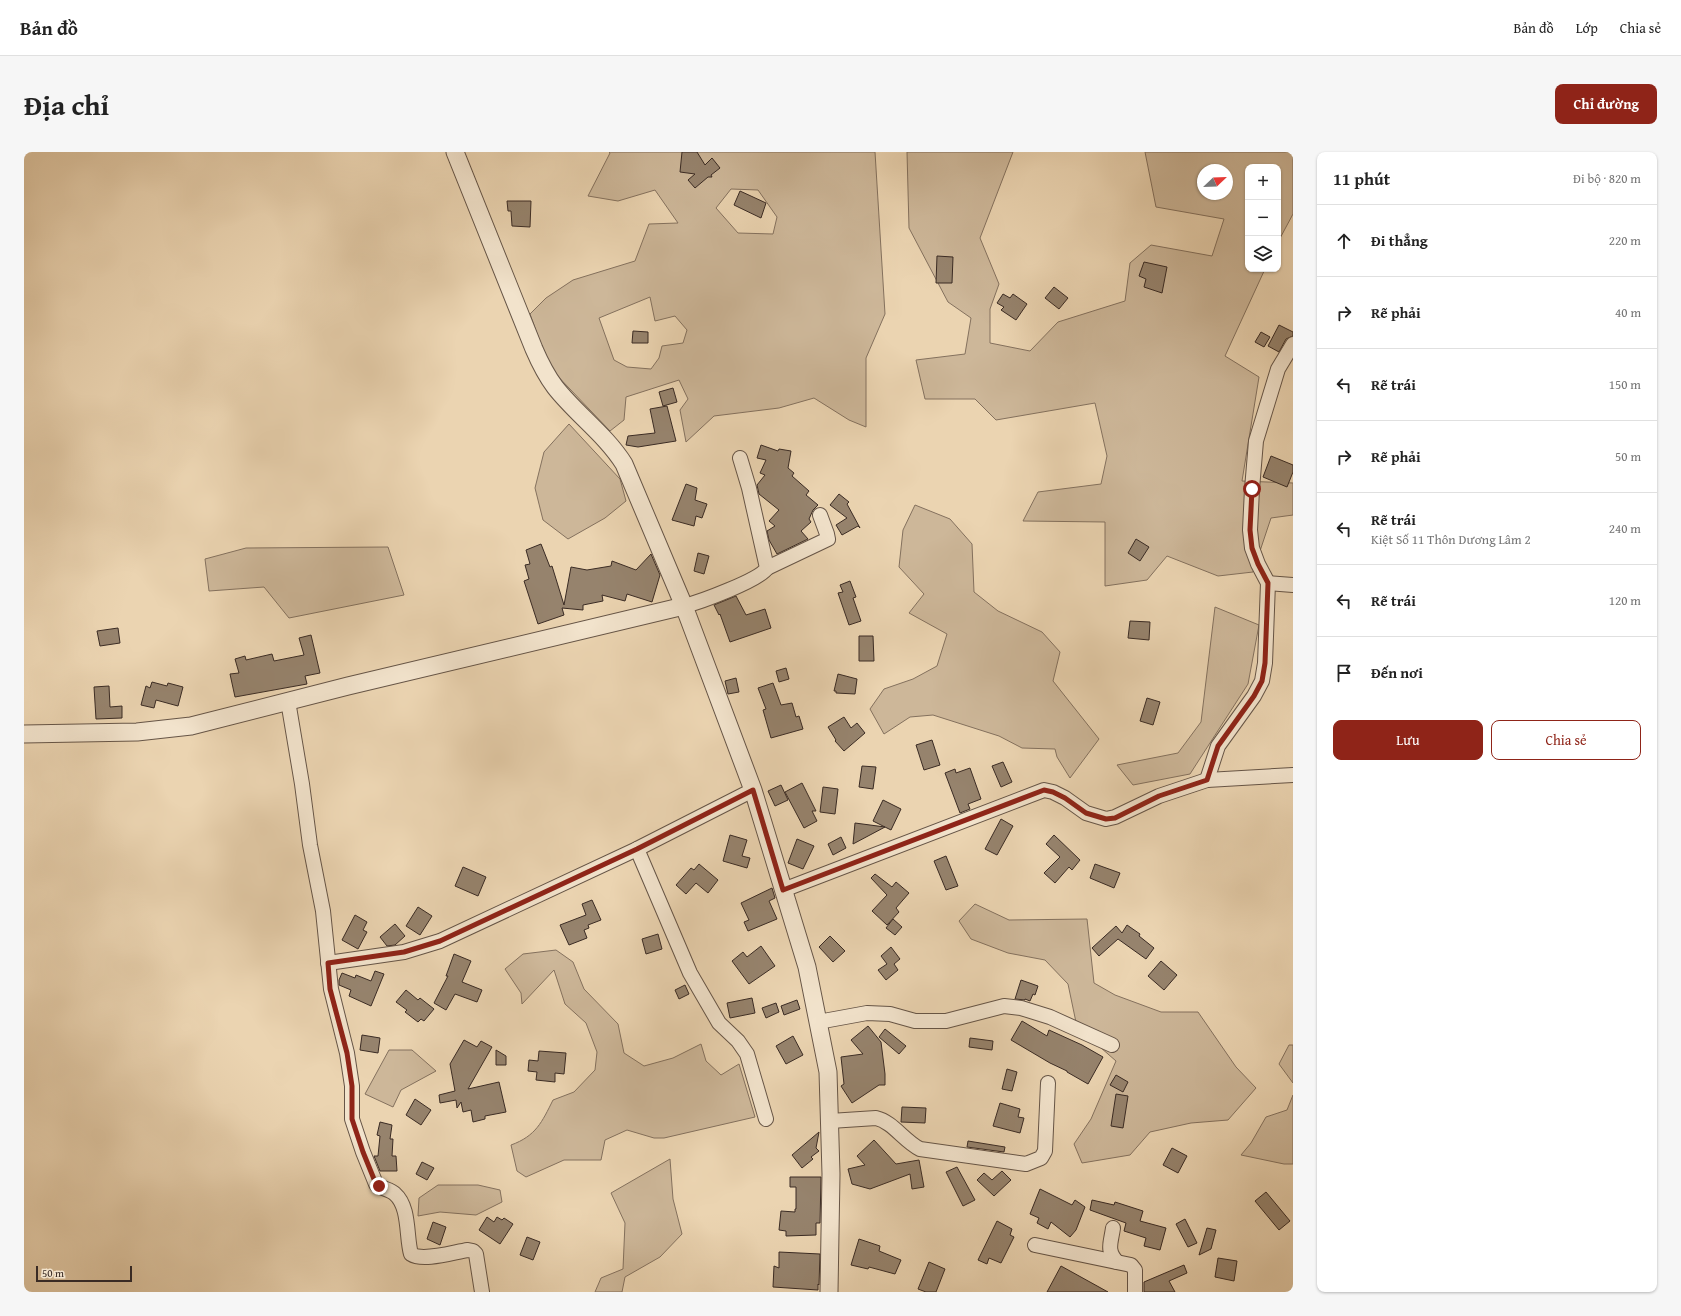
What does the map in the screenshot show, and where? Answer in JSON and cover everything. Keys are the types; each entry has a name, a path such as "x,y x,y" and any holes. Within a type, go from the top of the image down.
{"street":[{"path":"454,152 541,364 556,388 616,451 624,464 684,606 753,790 807,967 828,1072 831,1174 829,1292"},
{"path":"1207,780 1218,746 1254,696 1262,681 1265,663 1268,583 1252,548 1250,530 1256,440 1278,369 1293,344"},
{"path":"740,458 749,488 767,568"},
{"path":"24,734 137,732 191,726 288,701 684,606 706,599 757,577 767,568 828,539 820,515"},
{"path":"1268,583 1293,585"},
{"path":"288,701 302,784 310,845 323,911 330,989 347,1053 352,1086 352,1119 376,1184 392,1191 399,1199 404,1211 411,1254 417,1257 425,1257 468,1250 473,1251 476,1254 482,1292"},
{"path":"783,890 1044,790 1053,792 1065,798 1086,813 1106,819 1115,818 1159,796 1207,780 1293,774"},
{"path":"328,963 404,952 440,941 637,849 753,790"},
{"path":"637,849 690,973 719,1023 738,1041 747,1054 766,1119"},
{"path":"818,1022 867,1013 890,1014 916,1021 946,1021 1004,1006 1021,1008 1050,1017 1112,1045"},
{"path":"830,1121 876,1118 882,1120 909,1143 920,1149 1026,1164 1041,1158 1045,1151 1048,1083"},
{"path":"1113,1228 1110,1249 1111,1256 1117,1262"},
{"path":"1035,1245 1117,1262 1133,1267 1135,1270 1135,1292"}],"shaded area":[{"path":"609,152 875,152 885,314 866,358 866,427 849,420 814,398 779,408 714,416 686,442 680,410 688,399 679,380 626,397 624,420 610,431 549,367 530,314 546,298 573,280 635,261 649,224 678,223 655,190 618,201 588,196 610,153","holes":["731,189 758,190 777,217 773,234 738,233 716,208","650,297 655,321 675,316 687,330 683,343 662,346 659,358 651,369 627,367 614,360 599,318"]},
{"path":"907,152 1013,152 980,238 999,284 990,309 990,343 1030,351 1058,322 1125,301 1130,263 1151,245 1212,256 1224,219 1156,207 1145,152 1293,152 1293,214 1281,236 1281,164 1245,164 1245,272 1264,272 1225,356 1259,377 1242,481 1293,483 1293,515 1271,518 1253,572 1218,576 1167,556 1147,580 1105,586 1105,522 1023,521 1038,492 1101,484 1107,456 1095,403 996,420 975,399 925,399 916,360 965,354 971,318 948,302 909,228"},
{"path":"569,424 620,479 626,501 605,518 568,539 543,520 535,488 544,452"},
{"path":"915,505 950,519 972,544 974,592 998,611 1042,632 1060,652 1053,681 1099,739 1070,778 1057,757 1055,749 1022,748 999,736 933,715 910,717 884,734 870,709 884,689 913,679 937,666 947,634 909,613 924,594 899,567 903,530"},
{"path":"388,547 404,595 289,618 264,587 209,591 205,559 246,548"},
{"path":"1215,607 1259,625 1248,684 1190,774 1133,785 1117,765 1178,753 1201,722"},
{"path":"975,904 1009,920 1087,919 1094,983 1115,995 1161,1012 1198,1012 1236,1067 1256,1088 1228,1120 1191,1123 1150,1132 1130,1155 1082,1163 1074,1144 1091,1119 1116,1061 1077,1027 1068,984 1045,960 1008,953 971,939 959,921"},
{"path":"556,950 573,962 584,989 618,1024 624,1053 644,1066 673,1058 701,1044 706,1061 721,1075 739,1064 755,1117 664,1138 654,1138 627,1130 605,1140 601,1160 564,1160 526,1177 517,1171 511,1145 532,1133 541,1122 553,1100 574,1092 595,1070 597,1052 586,1023 565,1004 554,970 522,1004 521,993 505,969 523,954"},
{"path":"1289,1045 1293,1045 1293,1083 1279,1064"},
{"path":"389,1050 412,1050 436,1071 401,1090 393,1107 365,1094"},
{"path":"1293,1095 1293,1164 1284,1164 1241,1155 1251,1143 1266,1117 1287,1110"},
{"path":"670,1159 673,1199 682,1234 660,1257 625,1277 622,1292 595,1292 601,1278 623,1269 625,1223 611,1193"},
{"path":"438,1185 478,1185 500,1190 502,1202 476,1215 440,1212 418,1216 419,1198"}],"building":[{"path":"682,152 697,152 705,165 712,158 720,168 711,175 712,177 708,177 695,188 688,180 695,174 680,172"},
{"path":"740,191 766,203 761,218 734,205"},
{"path":"507,201 531,201 530,227 512,226 511,211 508,211"},
{"path":"937,256 953,257 952,283 936,283"},
{"path":"1144,262 1167,267 1162,293 1144,287 1146,279 1139,276"},
{"path":"1054,287 1068,298 1059,309 1045,298"},
{"path":"1003,294 1010,298 1013,294 1027,304 1016,320 1001,310 1004,307 997,303"},
{"path":"1279,325 1293,332 1293,336 1286,339 1279,352 1268,346"},
{"path":"633,331 648,332 648,343 632,343"},
{"path":"1261,332 1270,337 1264,347 1255,342"},
{"path":"673,388 677,402 663,406 659,392"},
{"path":"667,406 676,441 638,447 626,445 628,436 655,433 650,409"},
{"path":"761,445 778,451 779,449 791,451 788,468 794,473 792,476 809,491 806,495 818,505 813,510 809,519 811,522 801,531 808,539 777,554 769,540 767,531 775,526 769,521 779,510 759,494 757,485 765,475 760,473 766,460 757,458"},
{"path":"1271,456 1293,465 1293,472 1287,487 1263,477"},
{"path":"686,484 697,488 695,500 707,504 702,518 696,516 694,526 672,520"},
{"path":"839,494 849,502 847,504 860,528 858,526 842,535 836,525 847,518 830,505"},
{"path":"1136,539 1149,547 1140,561 1128,553"},
{"path":"541,544 550,567 552,566 564,605 571,567 587,570 611,566 612,561 636,570 651,554 660,575 652,602 627,594 625,601 602,595 603,601 583,605 583,610 562,608 564,615 538,624 524,581 529,579 525,565 530,564 526,550"},
{"path":"698,553 709,556 704,574 694,571"},
{"path":"850,581 856,597 853,598 861,621 849,625 838,593 843,592 840,585"},
{"path":"736,596 746,615 765,609 771,628 730,642 720,614 719,615 714,605"},
{"path":"1130,621 1150,622 1149,640 1128,638"},
{"path":"118,628 120,643 100,646 97,631"},
{"path":"311,635 320,673 305,676 307,684 235,697 230,674 239,673 235,659 245,656 246,660 272,654 274,661 304,655 299,638"},
{"path":"859,636 873,636 874,661 859,661"},
{"path":"786,668 789,679 779,682 776,671"},
{"path":"838,674 857,679 855,694 836,693 836,691 834,691"},
{"path":"736,678 739,692 728,694 725,681"},
{"path":"152,682 167,686 168,683 183,687 178,706 156,700 154,708 141,705 146,686 150,688"},
{"path":"773,683 781,705 792,703 796,717 799,716 803,729 771,738 763,710 766,709 758,688"},
{"path":"109,686 110,707 122,706 122,718 96,719 94,687"},
{"path":"1147,698 1160,702 1153,725 1140,721"},
{"path":"844,717 851,728 857,723 865,733 844,751 835,741 836,740 828,727"},
{"path":"932,740 940,765 924,770 916,745"},
{"path":"1003,762 1012,782 1001,787 992,766"},
{"path":"862,766 876,767 873,789 859,787"},
{"path":"970,768 981,799 968,804 970,809 960,813 945,773 955,769 956,773"},
{"path":"802,783 816,811 812,811 817,821 804,828 785,792"},
{"path":"781,785 788,800 775,806 768,791"},
{"path":"823,787 838,789 835,814 820,812"},
{"path":"883,800 901,809 891,830 873,821"},
{"path":"1001,819 1013,826 997,855 985,849"},
{"path":"855,823 885,827 853,844"},
{"path":"730,835 747,840 742,856 750,858 747,868 723,861"},
{"path":"1054,835 1080,860 1072,870 1069,867 1055,883 1044,873 1060,857 1046,844"},
{"path":"841,837 846,848 833,855 828,844"},
{"path":"797,839 814,846 803,869 788,863"},
{"path":"946,856 958,886 946,890 934,861"},
{"path":"699,864 718,880 708,893 696,883 686,894 676,885 691,868 694,870"},
{"path":"1095,864 1120,873 1114,888 1090,878"},
{"path":"463,867 486,877 478,896 455,886"},
{"path":"875,874 892,887 896,882 909,893 896,908 899,912 887,925 872,911 887,895 871,878"},
{"path":"772,888 775,898 769,901 777,919 748,931 744,922 749,920 741,903"},
{"path":"592,900 601,920 588,925 589,928 584,930 587,938 569,945 560,925 586,915 582,904"},
{"path":"418,907 432,916 420,935 406,926"},
{"path":"355,915 367,922 363,930 367,932 358,949 342,940"},
{"path":"893,919 902,927 895,935 886,928"},
{"path":"395,924 405,936 395,945 387,946 380,937"},
{"path":"1127,925 1140,934 1139,936 1154,948 1146,959 1118,939 1099,956 1092,948 1116,926 1122,933"},
{"path":"658,934 662,949 646,954 642,939"},
{"path":"830,936 845,951 833,962 819,947"},
{"path":"761,946 775,966 749,984 732,961 743,952 747,957"},
{"path":"891,947 900,959 894,964 898,970 886,980 878,970 887,964 881,956"},
{"path":"454,954 471,961 462,982 482,990 477,1002 455,994 446,1010 434,1003 448,976 446,976"},
{"path":"1161,961 1177,975 1164,990 1148,976"},
{"path":"375,971 384,974 371,1006 349,996 351,990 339,985 339,980 342,973 355,978 356,975 371,981"},
{"path":"1021,980 1038,986 1035,995 1033,994 1030,1001 1025,999 1015,999"},
{"path":"685,985 689,994 679,999 675,990"},
{"path":"406,990 418,1000 420,998 434,1009 424,1021 421,1019 418,1022 405,1012 407,1010 396,1002"},
{"path":"752,998 755,1013 730,1018 727,1003"},
{"path":"797,1000 800,1009 784,1015 781,1006"},
{"path":"776,1003 779,1012 766,1018 762,1008"},
{"path":"1022,1021 1047,1036 1049,1030 1082,1045 1103,1057 1088,1084 1011,1040"},
{"path":"868,1026 881,1042 885,1085 879,1085 852,1103 841,1086 844,1084 841,1057 863,1054 851,1040"},
{"path":"885,1029 906,1046 899,1054 879,1037"},
{"path":"362,1035 380,1038 378,1053 360,1050"},
{"path":"793,1036 803,1055 786,1064 776,1046"},
{"path":"970,1038 993,1041 992,1050 969,1047"},
{"path":"464,1040 477,1047 481,1041 492,1047 468,1089 499,1082 506,1112 485,1116 485,1119 473,1122 471,1110 463,1112 461,1102 457,1108 456,1100 440,1103 439,1095 455,1091 450,1064"},
{"path":"496,1050 506,1056 506,1065 496,1065"},
{"path":"539,1051 566,1053 564,1074 555,1073 555,1082 536,1080 537,1072 528,1071 529,1060 538,1061"},
{"path":"1007,1069 1017,1072 1012,1091 1002,1089"},
{"path":"1116,1075 1128,1082 1123,1092 1110,1085"},
{"path":"1116,1094 1128,1096 1123,1128 1111,1126"},
{"path":"415,1099 431,1110 421,1125 406,1115"},
{"path":"1000,1103 1020,1109 1018,1117 1024,1118 1020,1133 993,1126"},
{"path":"902,1107 926,1108 925,1123 901,1122"},
{"path":"380,1122 392,1125 390,1139 393,1139 392,1156 396,1156 397,1171 380,1171 374,1156 378,1156 380,1136 377,1135"},
{"path":"819,1132 816,1148 819,1151 811,1157 813,1159 802,1168 792,1155"},
{"path":"874,1140 896,1164 919,1160 924,1187 912,1189 910,1174 870,1189 852,1184 848,1169 865,1165 857,1156"},
{"path":"968,1141 1005,1147 1004,1152 967,1147"},
{"path":"1172,1148 1187,1156 1178,1173 1163,1165"},
{"path":"422,1162 434,1168 427,1180 416,1174"},
{"path":"957,1167 975,1200 963,1206 946,1172"},
{"path":"1002,1171 1011,1180 994,1196 977,1180 984,1173 992,1180"},
{"path":"790,1177 821,1177 820,1223 816,1223 816,1235 786,1236 786,1231 779,1230 781,1211 795,1212 796,1209 796,1187 790,1187"},
{"path":"1040,1189 1072,1205 1075,1200 1085,1207 1076,1230 1070,1237 1051,1222 1048,1229 1037,1223 1039,1218 1030,1214"},
{"path":"1266,1192 1290,1221 1279,1230 1255,1201"},
{"path":"1092,1200 1114,1205 1115,1202 1143,1211 1140,1221 1166,1228 1160,1250 1144,1246 1146,1238 1124,1231 1126,1223 1090,1210"},
{"path":"487,1217 494,1222 497,1217 502,1220 504,1218 513,1224 500,1244 479,1230"},
{"path":"1185,1219 1197,1243 1188,1247 1176,1224"},
{"path":"997,1221 1012,1229 1010,1235 1014,1237 1001,1263 989,1258 987,1264 978,1260"},
{"path":"433,1222 446,1227 440,1245 427,1239"},
{"path":"1207,1228 1216,1230 1211,1249 1199,1255"},
{"path":"527,1237 540,1242 533,1260 520,1255"},
{"path":"859,1239 880,1246 879,1251 901,1260 895,1274 869,1267 868,1269 851,1265"},
{"path":"779,1252 820,1254 818,1290 773,1287 774,1266 779,1268"},
{"path":"1218,1258 1237,1261 1234,1281 1215,1277"},
{"path":"929,1262 945,1269 936,1292 926,1292 918,1289"},
{"path":"1184,1265 1187,1273 1169,1281 1175,1292 1144,1292 1144,1282"},
{"path":"1061,1266 1108,1292 1047,1292"}],"route":[{"path":"379,1186 376,1184 363,1152 352,1119 352,1086 347,1053 330,989 328,963 404,952 440,941 637,849 753,790 783,890 1044,790 1053,792 1065,798 1086,813 1106,819 1115,818 1159,796 1207,780 1218,746 1254,696 1262,681 1265,663 1268,583 1252,548 1250,530 1252,489"}]}
